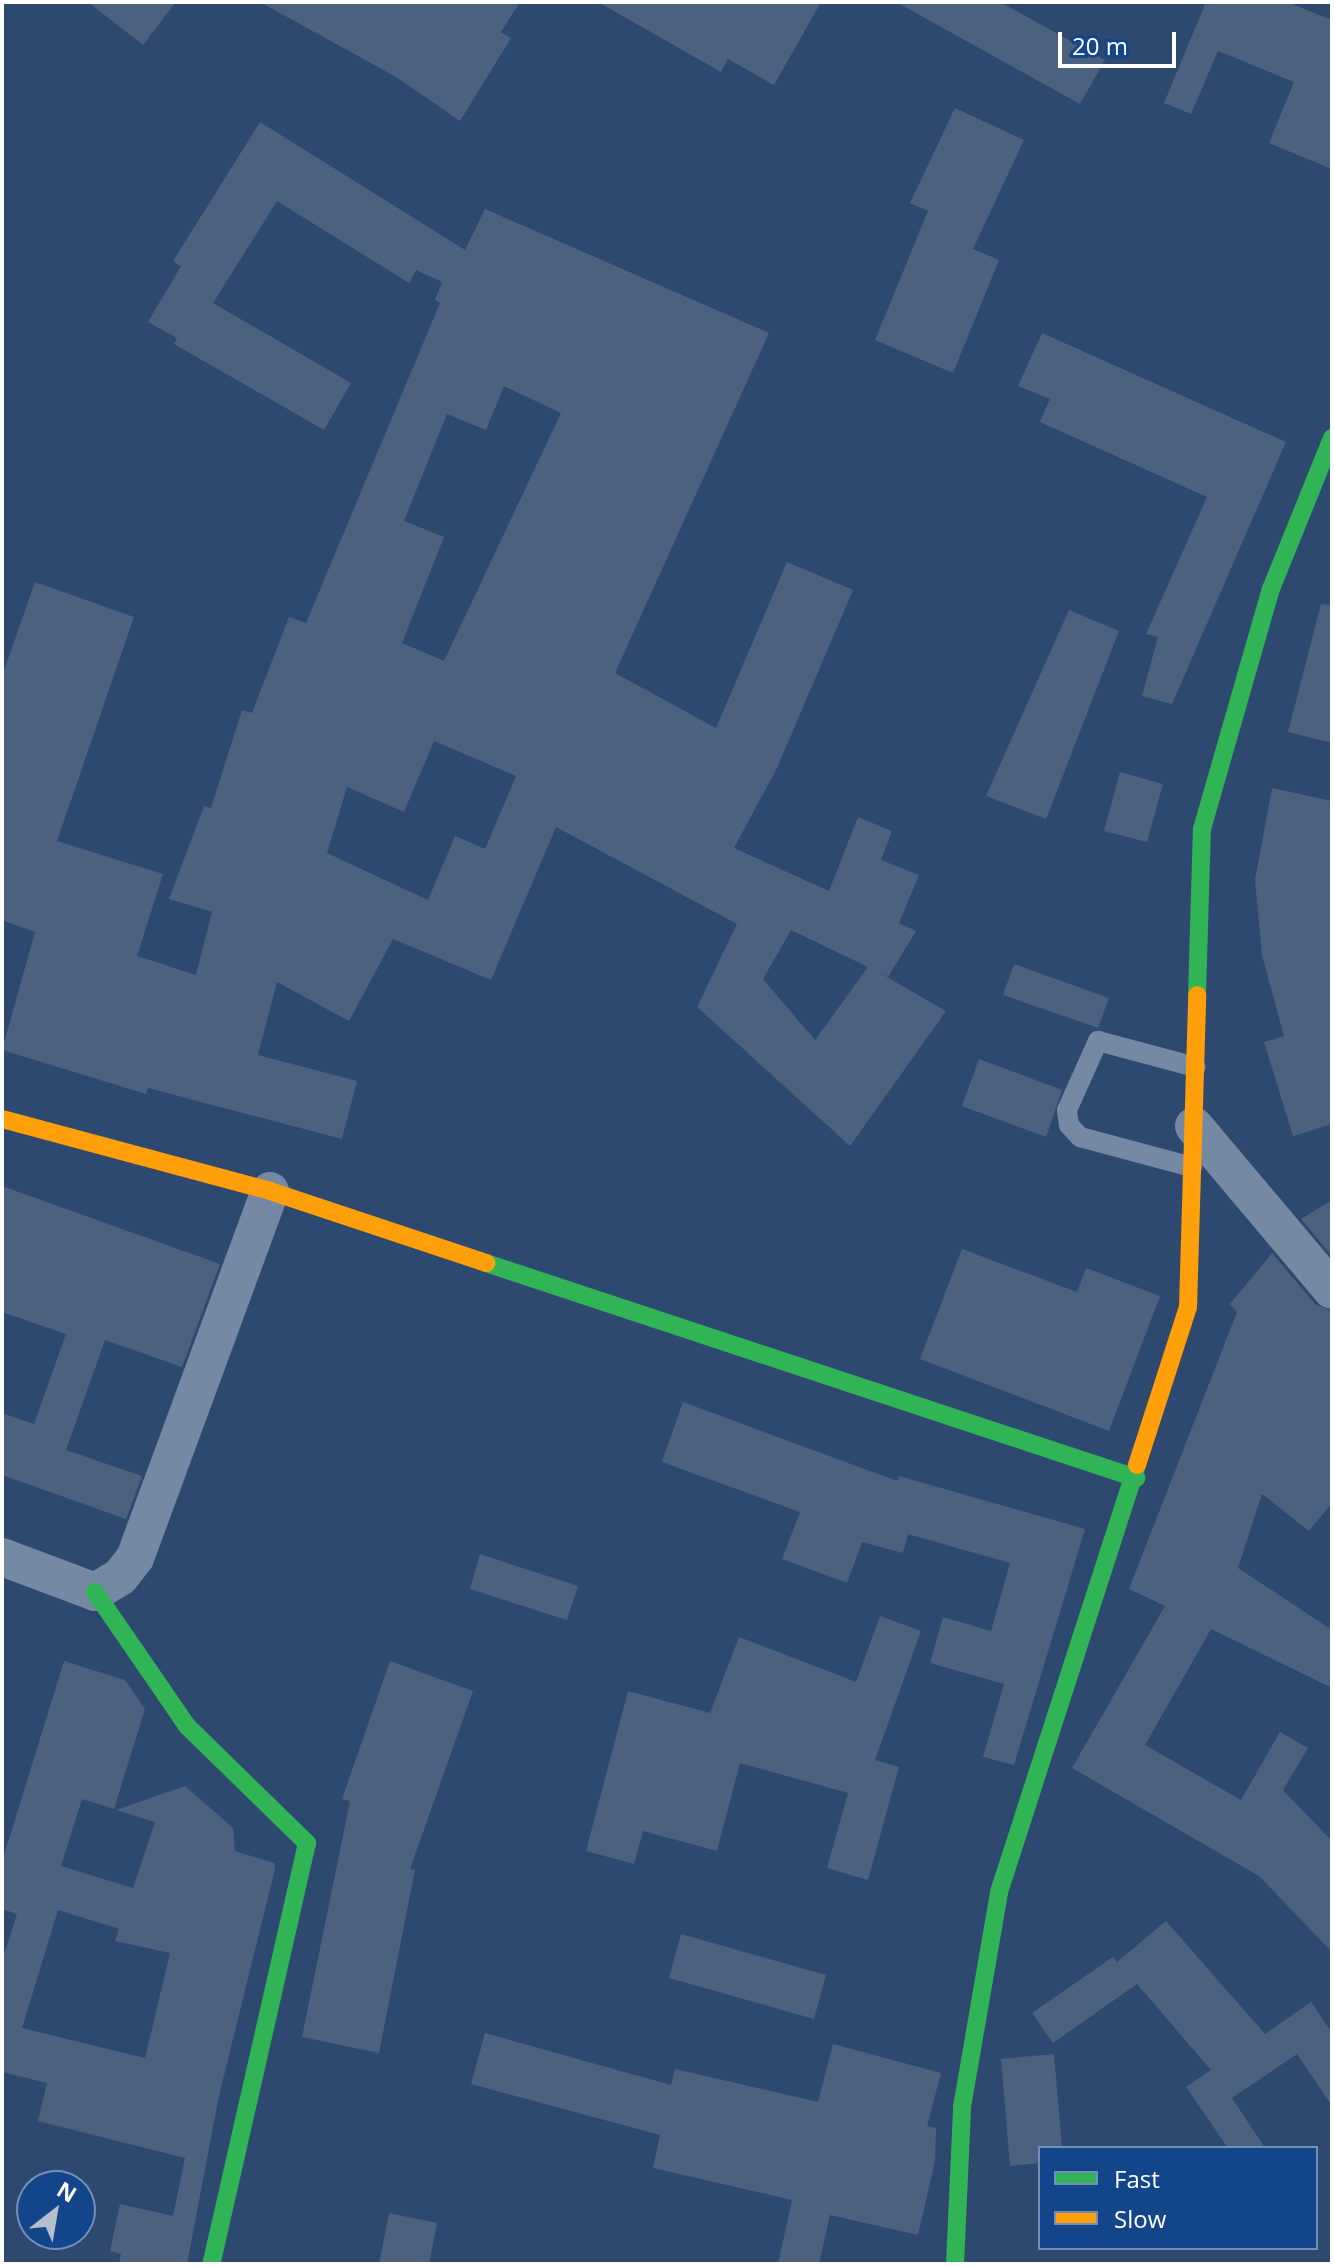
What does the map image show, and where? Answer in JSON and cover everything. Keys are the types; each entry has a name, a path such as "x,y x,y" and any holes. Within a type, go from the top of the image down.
{"street":[{"path":"955,2264 962,2107 999,1892 1136,1478 1188,1307 1202,829 1271,589 1332,438"},
{"path":"2,1119 270,1191 1136,1478"},
{"path":"1194,1126 1332,1290"},
{"path":"95,1592 120,1577 135,1558 270,1191"},
{"path":"2,1557 95,1592 187,1726 307,1843 211,2264"}],"lane":[{"path":"1192,1167 1080,1137 1069,1125 1067,1110 1098,1041 1196,1067"}],"building":[{"path":"88,2 176,2 143,45"},
{"path":"260,2 520,2 501,32 511,38 460,121 396,77"},
{"path":"598,2 821,2 774,85 728,59 721,72"},
{"path":"896,2 1000,2 1105,60 1080,104"},
{"path":"1206,2 1287,2 1332,20 1332,169 1269,143 1294,82 1218,51 1191,114 1164,103"},
{"path":"955,108 1024,140 973,249 999,260 953,373 875,340 928,211 910,203"},
{"path":"260,122 465,250 485,209 769,333 615,673 716,728 787,562 853,590 777,768 734,848 829,891 858,817 892,831 881,860 919,875 899,923 916,931 888,977 878,972 946,1011 850,1146 697,1007 737,924 556,827 491,980 393,939 349,1021 277,982 258,1055 357,1081 342,1139 148,1088 146,1094 2,1050 35,932 2,920 2,676 35,582 134,617 57,841 163,874 137,956 196,975 212,912 169,899 204,806 211,808 242,710 252,713 289,617 306,623 440,303 435,300 442,282 416,270 409,283 277,201 213,303 351,383 324,430 174,344 177,338 148,322 181,266 173,261","holes":["504,386 561,413 444,661 402,643 444,537 404,521 447,414 486,430","434,741 516,776 485,849 455,836 428,900 327,853 347,787 404,812","791,930 868,967 815,1040 763,979"]},
{"path":"1042,333 1286,442 1172,704 1142,696 1158,637 1146,634 1207,497 1040,422 1050,399 1018,386"},
{"path":"1321,604 1332,605 1332,743 1288,732"},
{"path":"1069,610 1119,631 1046,819 986,796"},
{"path":"1120,772 1163,784 1147,842 1104,831"},
{"path":"1272,788 1332,801 1332,1124 1293,1136 1264,1042 1284,1036 1262,955 1255,880"},
{"path":"1014,964 1109,998 1098,1028 1003,995"},
{"path":"979,1059 1062,1090 1046,1137 962,1106"},
{"path":"2,1186 220,1264 182,1367 105,1340 66,1450 142,1476 126,1519 2,1475 2,1413 34,1424 66,1334 2,1312"},
{"path":"1332,1200 1332,1256 1301,1219"},
{"path":"962,1249 1077,1292 1086,1268 1160,1296 1109,1431 920,1359"},
{"path":"1272,1253 1315,1304 1332,1311 1332,1503 1309,1531 1262,1494 1238,1568 1332,1630 1332,1688 1211,1629 1145,1745 1241,1800 1280,1732 1308,1748 1283,1790 1332,1841 1332,1952 1259,1876 1072,1768 1165,1606 1129,1589 1237,1312 1230,1304"},
{"path":"683,1402 897,1481 899,1476 1085,1529 1014,1765 983,1757 1004,1684 930,1663 943,1617 991,1631 1010,1563 908,1534 903,1553 862,1542 847,1583 782,1559 800,1512 662,1462"},
{"path":"480,1554 578,1586 567,1620 470,1589"},
{"path":"880,1616 921,1631 875,1760 899,1767 868,1880 827,1868 848,1793 740,1763 717,1851 643,1831 634,1864 586,1851 628,1691 710,1713 739,1637 856,1682"},
{"path":"64,1661 125,1680 145,1709 114,1809 82,1799 61,1866 133,1888 155,1822 116,1810 185,1786 233,1828 235,1851 274,1863 219,2096 187,2264 119,2264 121,2254 110,2251 120,2204 173,2216 185,2158 38,2121 47,2083 2,2072 2,1961 17,1914 2,1909 2,1862","holes":["58,1910 119,1929 115,1941 170,1953 145,2058 22,2028"]},
{"path":"390,1661 473,1691 410,1869 415,1870 379,2053 302,2037 350,1801 342,1799"},
{"path":"1166,1921 1265,2034 1311,2002 1332,2033 1332,2106 1297,2054 1232,2098 1264,2146 1227,2146 1186,2087 1211,2070 1137,1984 1053,2043 1032,2013 1113,1957 1117,1962"},
{"path":"681,1934 826,1975 814,2019 669,1978"},
{"path":"485,2033 671,2085 675,2069 818,2102 833,2044 941,2073 927,2126 936,2128 935,2161 918,2235 830,2215 819,2264 778,2264 792,2200 653,2168 660,2135 471,2084"},
{"path":"1054,2054 1062,2146 1038,2146 1038,2163 1010,2166 1001,2059"},
{"path":"389,2213 437,2223 429,2264 379,2264"}],"traffic: fast":[{"path":"1197,995 1202,829 1271,589 1332,438"},
{"path":"486,1263 1136,1478"},
{"path":"955,2264 962,2107 999,1892 1137,1465"},
{"path":"95,1592 187,1726 307,1843 211,2264"}],"traffic: slow":[{"path":"1137,1465 1188,1307 1197,995"},
{"path":"2,1119 270,1191 486,1263"}]}
